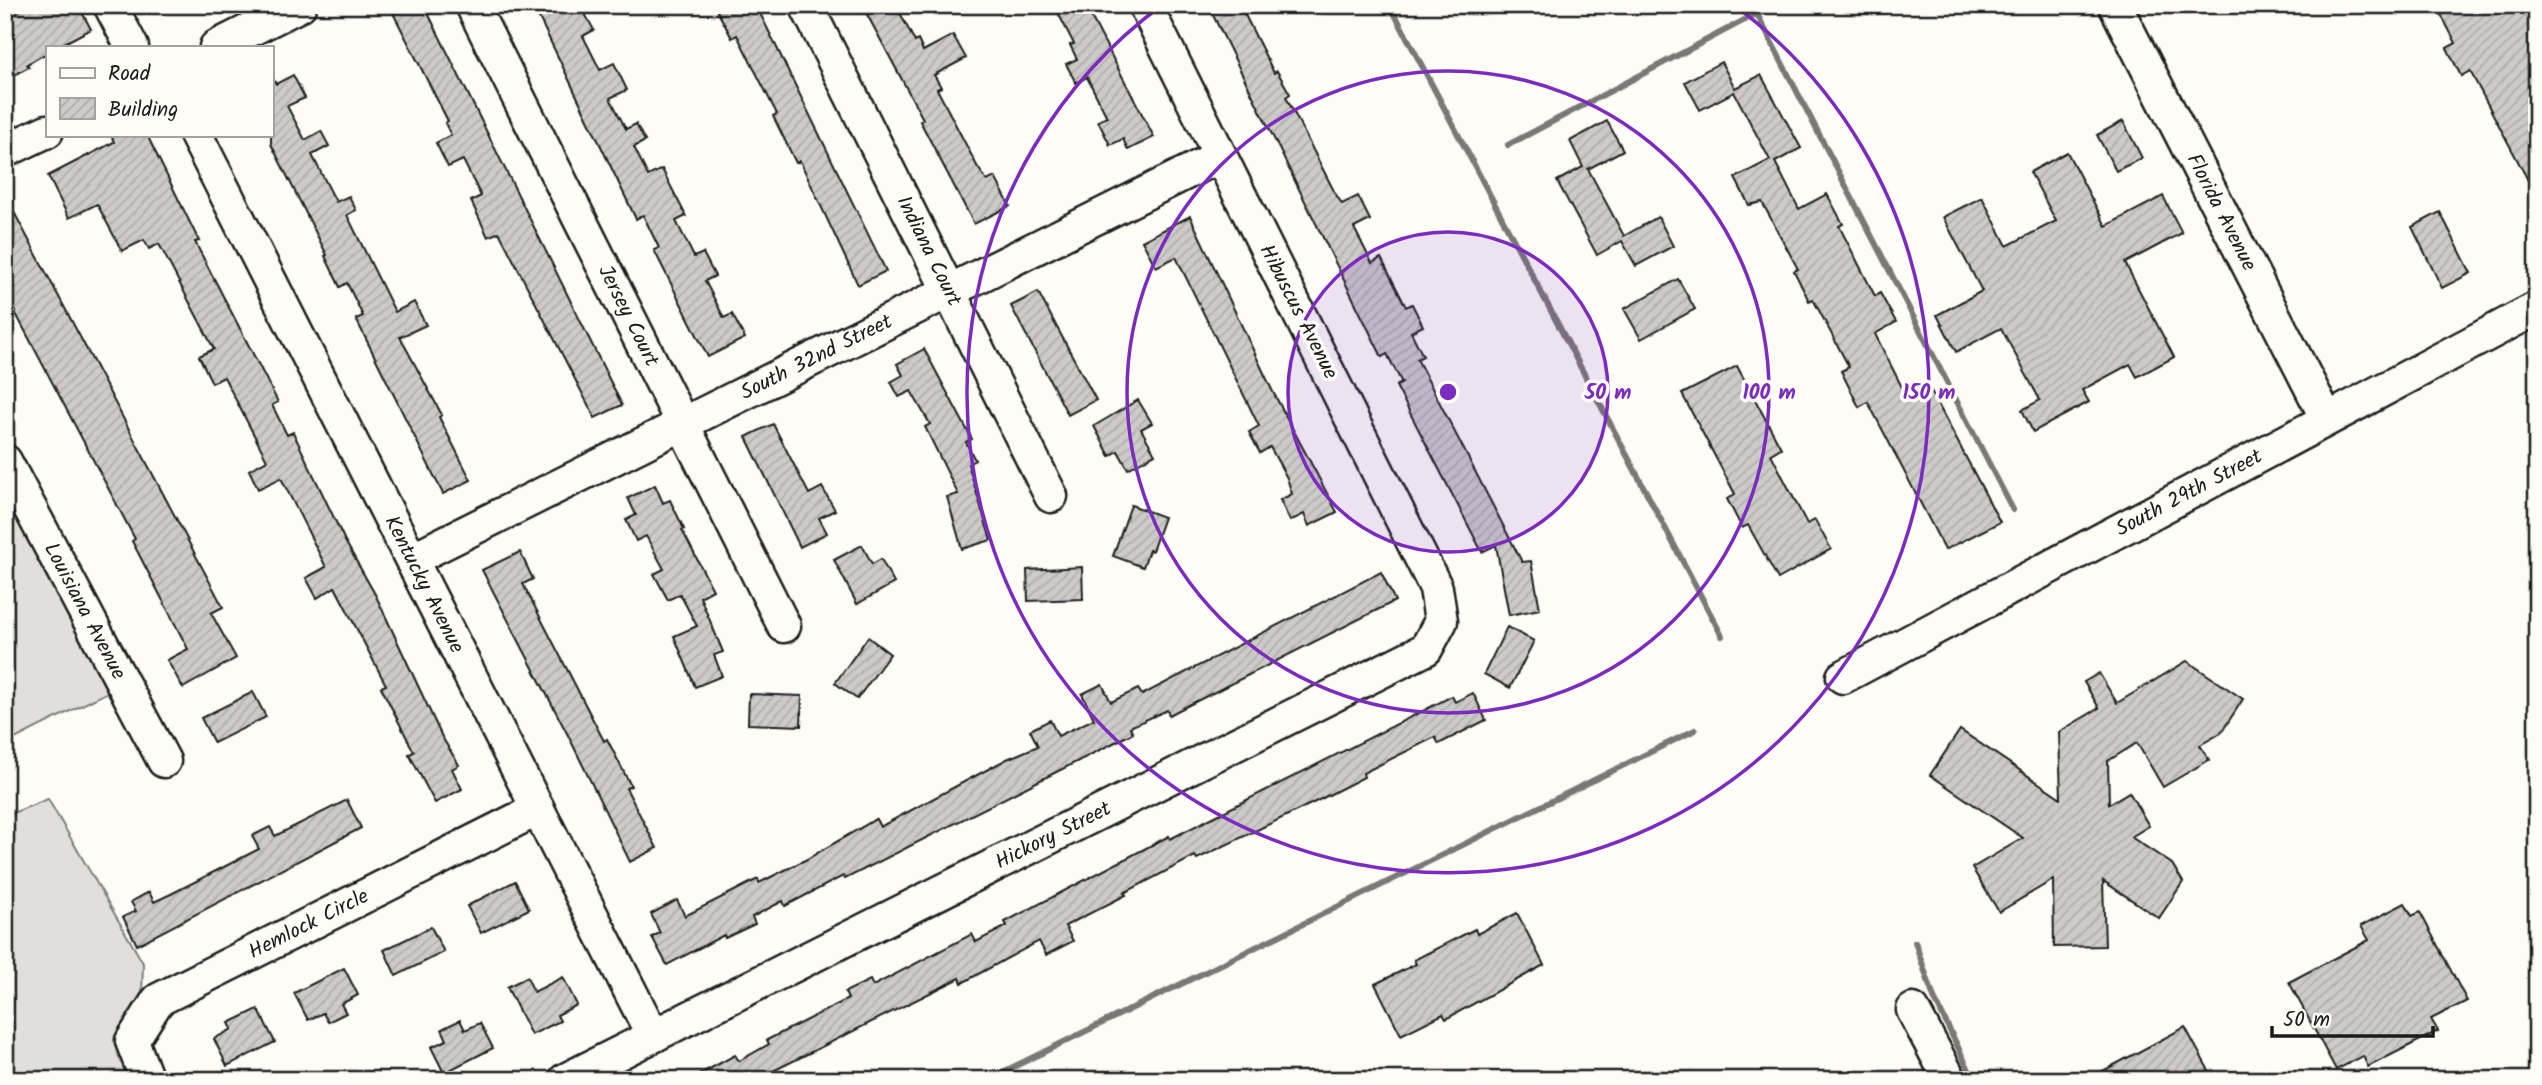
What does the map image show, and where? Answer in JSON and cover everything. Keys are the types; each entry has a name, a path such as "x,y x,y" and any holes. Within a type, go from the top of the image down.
{"street":[{"path":"110,5 131,46"},
{"path":"218,46 300,5"},
{"name":"Jersey Court","path":"472,5 784,626"},
{"name":"Indiana Court","path":"806,5 1051,496"},
{"name":"Hibuscus Avenue","path":"1145,5 1436,588 1440,621"},
{"name":"Florida Avenue","path":"2115,5 2327,419"},
{"path":"5,151 46,131"},
{"name":"Kentucky Avenue","path":"197,136 653,1036"},
{"name":"South 32nd Street","path":"412,559 1220,156"},
{"name":"South 29th Street","path":"1843,677 2537,309"},
{"name":"Louisiana Avenue","path":"5,461 164,761"},
{"name":"Hickory Street","path":"653,1036 1426,649 1440,621"},
{"name":"Hemlock Circle","path":"147,1080 132,1041 158,1000 538,809"},
{"path":"1913,1010 1950,1080"},
{"path":"565,1080 653,1036"}],"shaded area":[{"path":"5,490 112,690 5,744"},
{"path":"48,799 143,963 142,995 116,1044 133,1080 5,1080 5,816"}],"building":[{"path":"29,5 78,5 91,29 59,46 46,46 46,54 5,80 5,18"},
{"path":"389,5 424,5 622,405 595,418 499,232 488,237 471,201 481,196 463,160 448,167 436,143 451,135 445,123 448,121"},
{"path":"533,5 580,5 594,30 583,36 600,70 614,63 627,90 610,98 626,129 636,124 645,141 634,147 648,176 662,169 686,216 676,221 694,257 703,253 715,276 705,281 724,318 732,314 745,338 708,357 654,250 659,248 643,215 636,219"},
{"path":"714,5 756,5 886,271 858,285 800,161 796,163 773,116 777,114 737,35 732,38"},
{"path":"862,5 896,5 915,42 918,40 923,51 953,35 966,58 934,75 941,87 937,89 977,166 987,181 995,177 1010,206 974,224 920,121 923,119"},
{"path":"1054,5 1085,5 1154,137 1128,150 1123,139 1110,145 1098,121 1107,117 1087,77 1076,83 1066,64 1077,59 1070,45 1074,44"},
{"path":"1208,5 1240,5 1274,73 1277,71 1290,94 1286,97 1335,193 1342,204 1358,196 1370,220 1354,228 1372,263 1381,258 1406,307 1412,304 1423,326 1411,332 1423,356 1417,359 1522,562 1531,561 1540,609 1509,615 1496,545 1482,552 1396,386 1402,383 1387,354 1382,357"},
{"path":"2436,5 2525,5 2537,27 2537,197 2470,71 2461,76 2447,48 2456,43"},
{"path":"1721,62 1735,88 1761,75 1801,148 1775,162 1799,209 1827,194 1843,224 1839,226 1875,296 1880,293 1896,322 1875,334 1910,403 1931,391 2000,522 1945,550 1868,402 1859,407 1841,371 1849,367 1813,299 1809,301 1794,271 1798,269 1762,202 1749,205 1735,178 1770,160 1734,92 1700,110 1685,82"},
{"path":"293,75 305,98 287,106 305,140 321,131 329,146 312,155 336,202 349,196 356,210 347,215 395,312 414,302 426,325 400,337 442,415 439,417 471,480 443,494 356,319 363,316 347,283 340,287 325,256 327,255 271,144 273,79 276,84"},
{"path":"1607,121 1623,150 1588,169 1624,236 1658,217 1673,246 1636,266 1622,241 1597,255 1557,181 1583,167 1570,141"},
{"path":"2123,121 2142,158 2116,171 2097,135"},
{"path":"111,136 147,136 199,241 195,242 278,402 272,405 287,435 293,432 345,541 376,596 442,737 459,765 452,769 462,789 435,803 409,754 414,752 381,687 386,685 335,587 317,598 306,578 326,567 281,478 258,489 249,470 267,460 224,377 212,383 199,356 214,349 159,244 149,249 144,240 122,251 97,204 69,218 48,176 114,142"},
{"path":"2067,152 2106,226 2163,196 2182,233 2125,263 2174,357 2137,377 2130,364 2082,390 2089,402 2033,432 2022,410 2040,400 2001,328 1956,352 1937,315 1982,291 1943,217 1982,197 2007,246 2056,221 2030,172"},
{"path":"5,195 223,607 211,613 236,658 183,688 167,660 188,649 132,541 135,539 5,293"},
{"path":"2440,212 2471,273 2442,288 2412,227"},
{"path":"1190,216 1272,390 1337,512 1309,526 1304,514 1290,521 1280,500 1292,494 1287,478 1270,447 1260,453 1249,432 1259,426 1176,257 1156,267 1142,241"},
{"path":"1678,279 1695,309 1641,339 1624,309"},
{"path":"1038,292 1096,400 1068,415 1011,306"},
{"path":"924,349 972,439 966,442 975,460 968,464 991,540 962,549 947,497 958,494 925,427 930,424 911,391 899,397 891,382 903,375 897,364"},
{"path":"1737,366 1781,448 1771,454 1807,524 1815,520 1831,549 1778,579 1748,525 1742,528 1727,499 1735,494 1682,394"},
{"path":"1138,400 1152,423 1141,429 1155,454 1128,469 1118,451 1110,456 1094,426"},
{"path":"773,424 809,494 822,487 835,510 819,518 827,533 800,547 746,437"},
{"path":"655,485 663,503 670,500 684,529 682,530 713,590 700,597 723,652 714,655 722,676 695,687 674,636 697,626 680,594 668,600 654,574 664,569 646,536 636,541 626,520 636,515 628,498"},
{"path":"1131,505 1164,517 1152,551 1149,550 1143,567 1113,556"},
{"path":"862,545 872,564 881,559 894,583 857,604 834,560"},
{"path":"520,552 533,579 523,584 604,741 607,739 631,786 626,788 657,848 630,862 482,570"},
{"path":"1082,567 1083,599 1028,601 1027,570"},
{"path":"1381,572 1395,601 1169,715 1167,710 1130,727 1133,733 845,879 843,876 785,906 783,901 752,917 755,924 725,938 724,935 667,965 652,937 660,933 651,914 677,900 685,916 758,879 759,883 805,860 876,819 880,827 1007,759 1038,746 1030,730 1050,720 1058,736 1094,719 1082,694 1102,684 1111,702 1138,689 1142,695"},
{"path":"1507,627 1534,641 1510,688 1484,674"},
{"path":"868,637 890,654 857,699 835,683"},
{"path":"2187,661 2243,699 2221,733 2200,745 2209,760 2163,787 2137,743 2108,761 2109,804 2129,792 2149,826 2131,837 2172,864 2183,882 2159,918 2103,881 2105,946 2054,947 2053,880 1999,912 1972,868 2023,838 1930,775 1960,730 2061,798 2059,732 2099,708 2084,682 2099,673 2117,703"},
{"path":"253,692 266,717 214,743 201,718"},
{"path":"1473,693 1486,720 1439,744 1435,737 1363,773 1364,777 1317,801 1197,859 1195,856 1124,893 1126,895 1065,926 1073,941 1046,955 1039,941 962,983 960,978 769,1073 773,1080 689,1080 735,1055 739,1061 769,1044 767,1040 848,999 845,992 870,980 873,986 972,934 976,942 1007,926 1005,922 1169,836 1170,839 1452,696 1455,702"},
{"path":"749,694 802,696 801,726 748,724"},
{"path":"347,800 361,828 137,945 123,917 136,911 131,902 149,892 154,902 171,894 259,849 252,836 270,827 275,836"},
{"path":"515,881 529,909 481,933 467,906"},
{"path":"2405,903 2412,916 2420,912 2467,1001 2431,1019 2438,1031 2368,1067 2363,1056 2336,1070 2289,982 2369,940 2361,926"},
{"path":"1517,913 1544,965 1446,1019 1443,1014 1401,1035 1375,984 1416,964 1414,960 1475,929 1477,934"},
{"path":"431,927 444,952 396,976 384,950"},
{"path":"344,968 358,995 341,1004 346,1013 328,1022 323,1013 308,1020 294,993"},
{"path":"527,977 534,992 563,977 577,1005 557,1015 560,1021 531,1035 507,987"},
{"path":"258,1009 275,1042 227,1066 214,1039 232,1029 229,1023"},
{"path":"460,1020 465,1030 480,1023 493,1048 444,1073 431,1047 447,1040 442,1029"},
{"path":"2185,1027 2214,1080 2086,1080"}],"waterway":[{"path":"1390,5 1722,636"},
{"path":"1508,145 1773,5"},
{"path":"1757,14 2013,510"},
{"path":"987,1080 1695,730"},
{"path":"1915,942 1934,998 1974,1080"}]}
